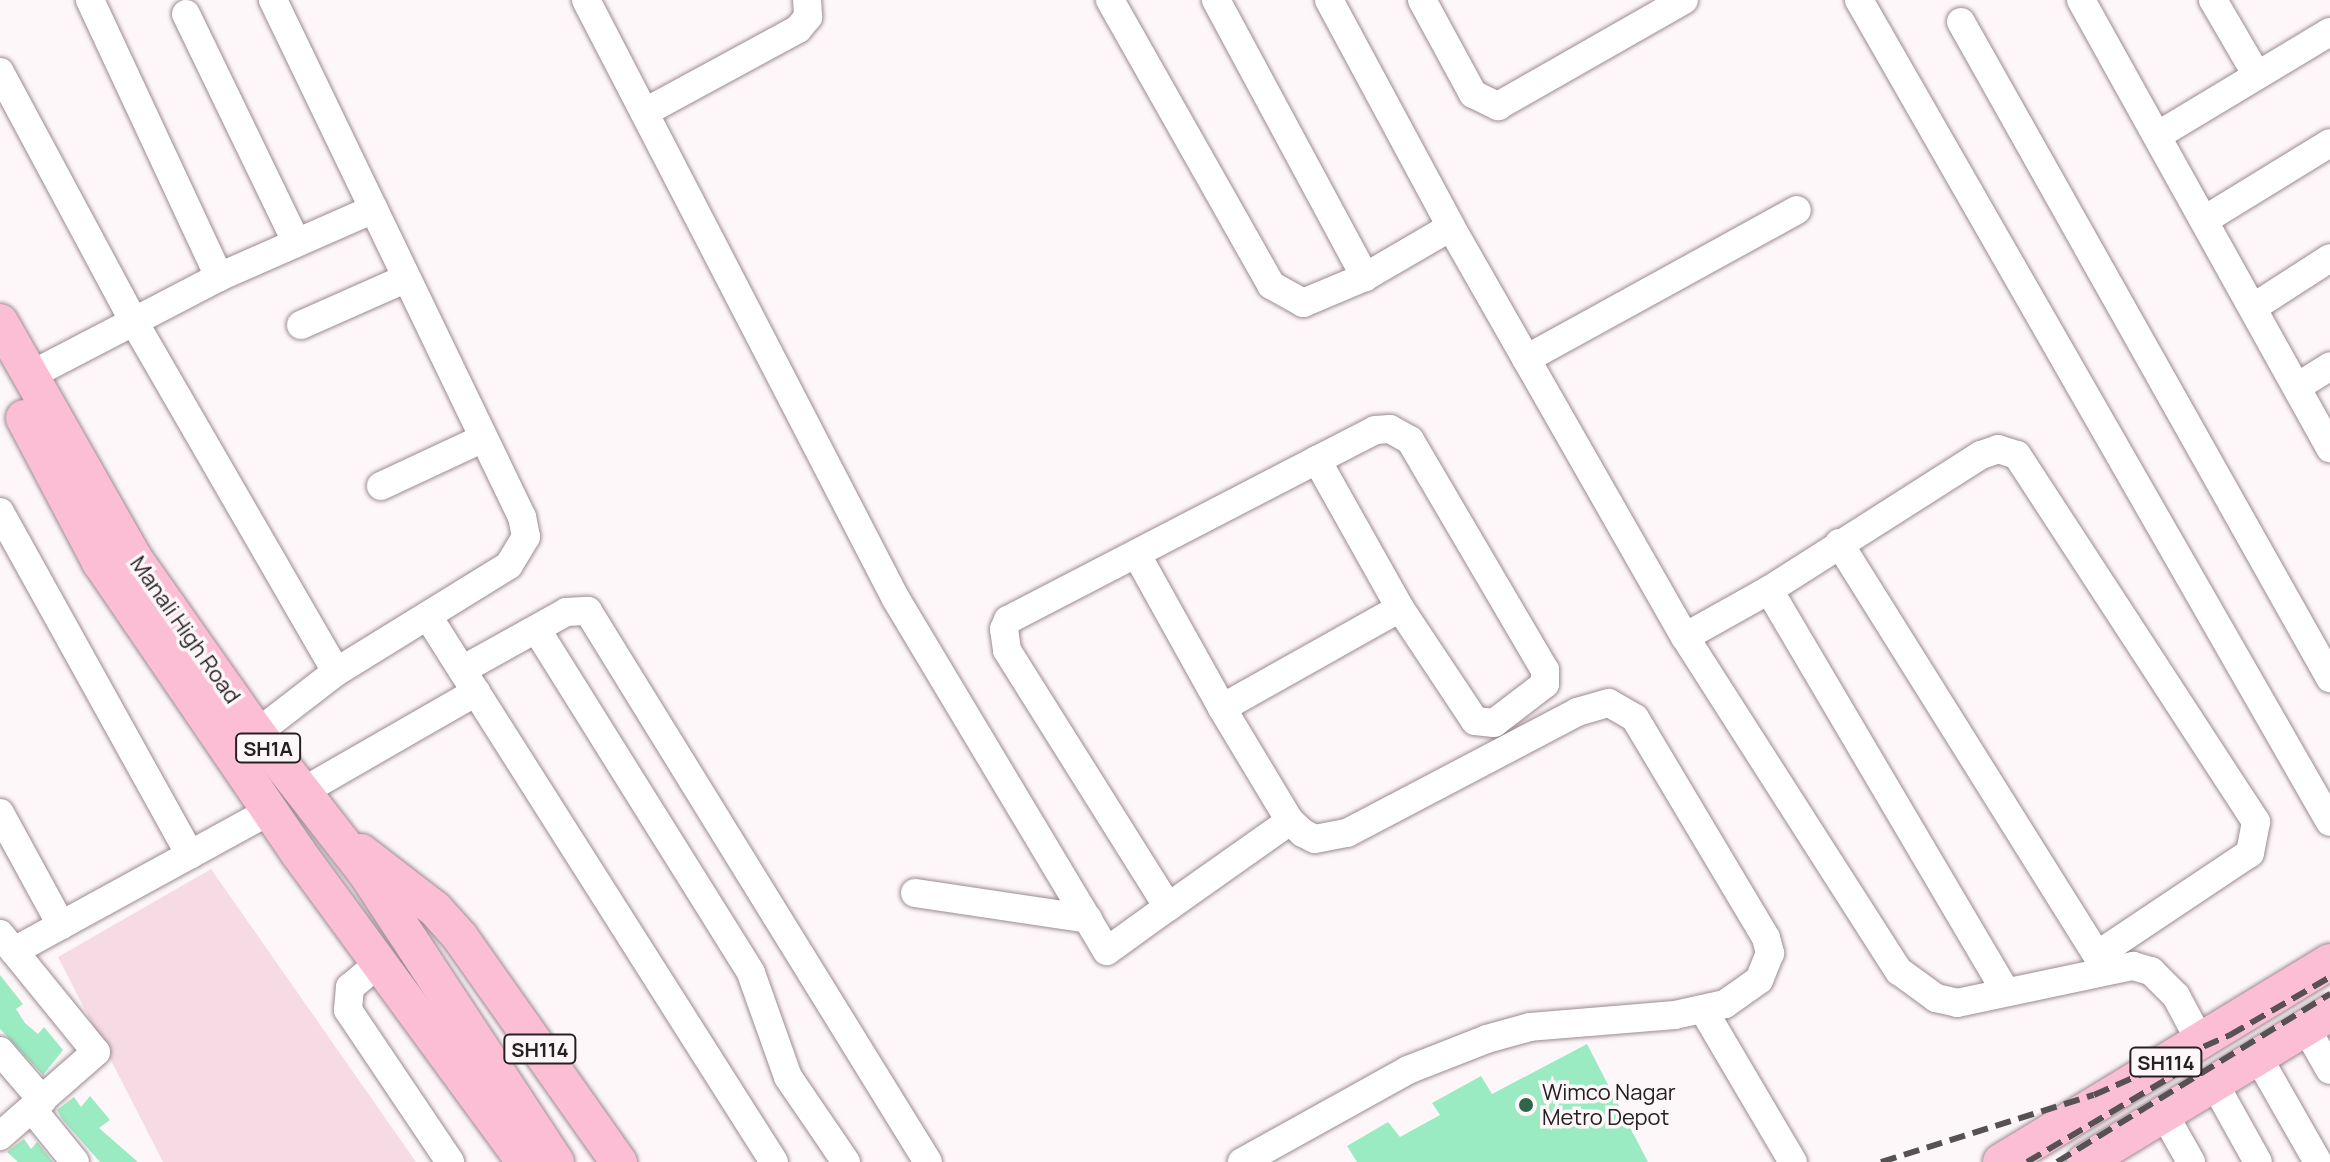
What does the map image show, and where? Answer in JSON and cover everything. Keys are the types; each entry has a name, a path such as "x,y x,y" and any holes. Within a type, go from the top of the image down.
{"main road":[{"name":"Manali High Road","path":"0,322 15,374 100,562 305,862 525,1162"},
{"name":"Manali High Road","path":"15,374 134,558 424,962 556,1162"},
{"path":"305,862 337,838 372,858 460,937 424,962"},
{"path":"374,958 399,927"},
{"name":"SH114","path":"460,937 619,1162"},
{"name":"SH114","path":"2001,1162 2330,962"},
{"path":"456,1013 497,989"},
{"name":"SH114","path":"2098,1159 2164,1114 2318,1020"}],"street":[{"path":"90,0 219,277"},
{"path":"257,733 336,672 429,618 509,565 526,537 522,517 273,0"},
{"path":"586,0 647,111 896,599 1107,951 1290,821"},
{"path":"647,111 798,29 808,17 807,0"},
{"path":"1110,0 1271,285 1303,303 1365,277 1451,227"},
{"path":"1216,0 1365,277"},
{"path":"1329,0 1451,227 1685,637 1899,971 1936,998 1957,1003 2101,962 2250,853 2256,822 2017,455 1998,449 1981,455 1769,590 1685,637"},
{"path":"1422,0 1473,94 1498,106 1684,0"},
{"path":"1859,0 2330,822"},
{"path":"2081,0 2160,134 2330,448"},
{"path":"2213,0 2256,74"},
{"path":"186,14 296,242"},
{"path":"1961,22 2330,678"},
{"path":"2160,134 2330,32"},
{"path":"0,72 133,320 336,672"},
{"path":"2206,219 2330,143"},
{"path":"15,374 219,277 374,209"},
{"path":"1526,359 1797,210"},
{"path":"2254,307 2330,258"},
{"path":"301,325 405,279"},
{"path":"2297,387 2330,366"},
{"path":"1168,907 1003,639 1014,614 1137,555 1317,460 1375,430 1390,429 1410,440 1545,670 1545,684 1494,723 1475,721 1400,608 1317,460"},
{"path":"381,486 482,439"},
{"path":"0,512 190,855"},
{"path":"1839,543 2101,962 2151,971 2176,996 2200,1041"},
{"path":"1137,555 1222,708 1290,821 1315,839 1330,838 1470,771 1577,712 1597,704 1623,707 1635,718 1766,938 1770,953 1759,980 1725,1004 1704,1011 1530,1027 1487,1039 1408,1070 1242,1162"},
{"path":"1769,590 2005,991"},
{"path":"1222,708 1400,608"},
{"path":"302,792 469,681 537,630 576,609 588,611 751,882 928,1162"},
{"path":"429,618 774,1162"},
{"path":"537,630 751,973 788,1077 846,1162"},
{"path":"0,1136 96,1052 7,943 61,925 270,811"},
{"path":"0,813 61,925"},
{"path":"915,893 1088,919"},
{"path":"374,958 350,987 348,1010 450,1162"},
{"path":"1704,1011 1793,1162"},
{"path":"2318,1020 2330,1070"},
{"path":"0,1051 75,1162"},
{"path":"2258,1057 2318,1162"},
{"path":"2214,1083 2258,1162"},
{"path":"2164,1114 2191,1162"}],"shaded area":[{"path":"211,869 416,1162 163,1162 58,957"}],"building":[{"path":"0,975 23,1004 16,1009 25,1023 38,1034 44,1027 63,1050 43,1075 0,1029"},
{"name":"Wimco Nagar Metro Depot","path":"1587,1044 1648,1162 1357,1162 1347,1146 1388,1122 1400,1137 1440,1115 1432,1103 1481,1076 1492,1094"},
{"path":"90,1096 110,1120 99,1128 138,1162 100,1162 62,1119 57,1110 74,1097 81,1107"},
{"path":"24,1139 31,1149 37,1142 53,1162 18,1162 7,1152"}],"railway":[{"path":"1881,1162 2094,1095 2230,1035 2330,977"},
{"path":"2057,1162 2330,994"},
{"path":"2027,1162 2198,1061"}],"place":[{"name":"Wimco Nagar Metro Depot","path":"1526,1105"}]}
